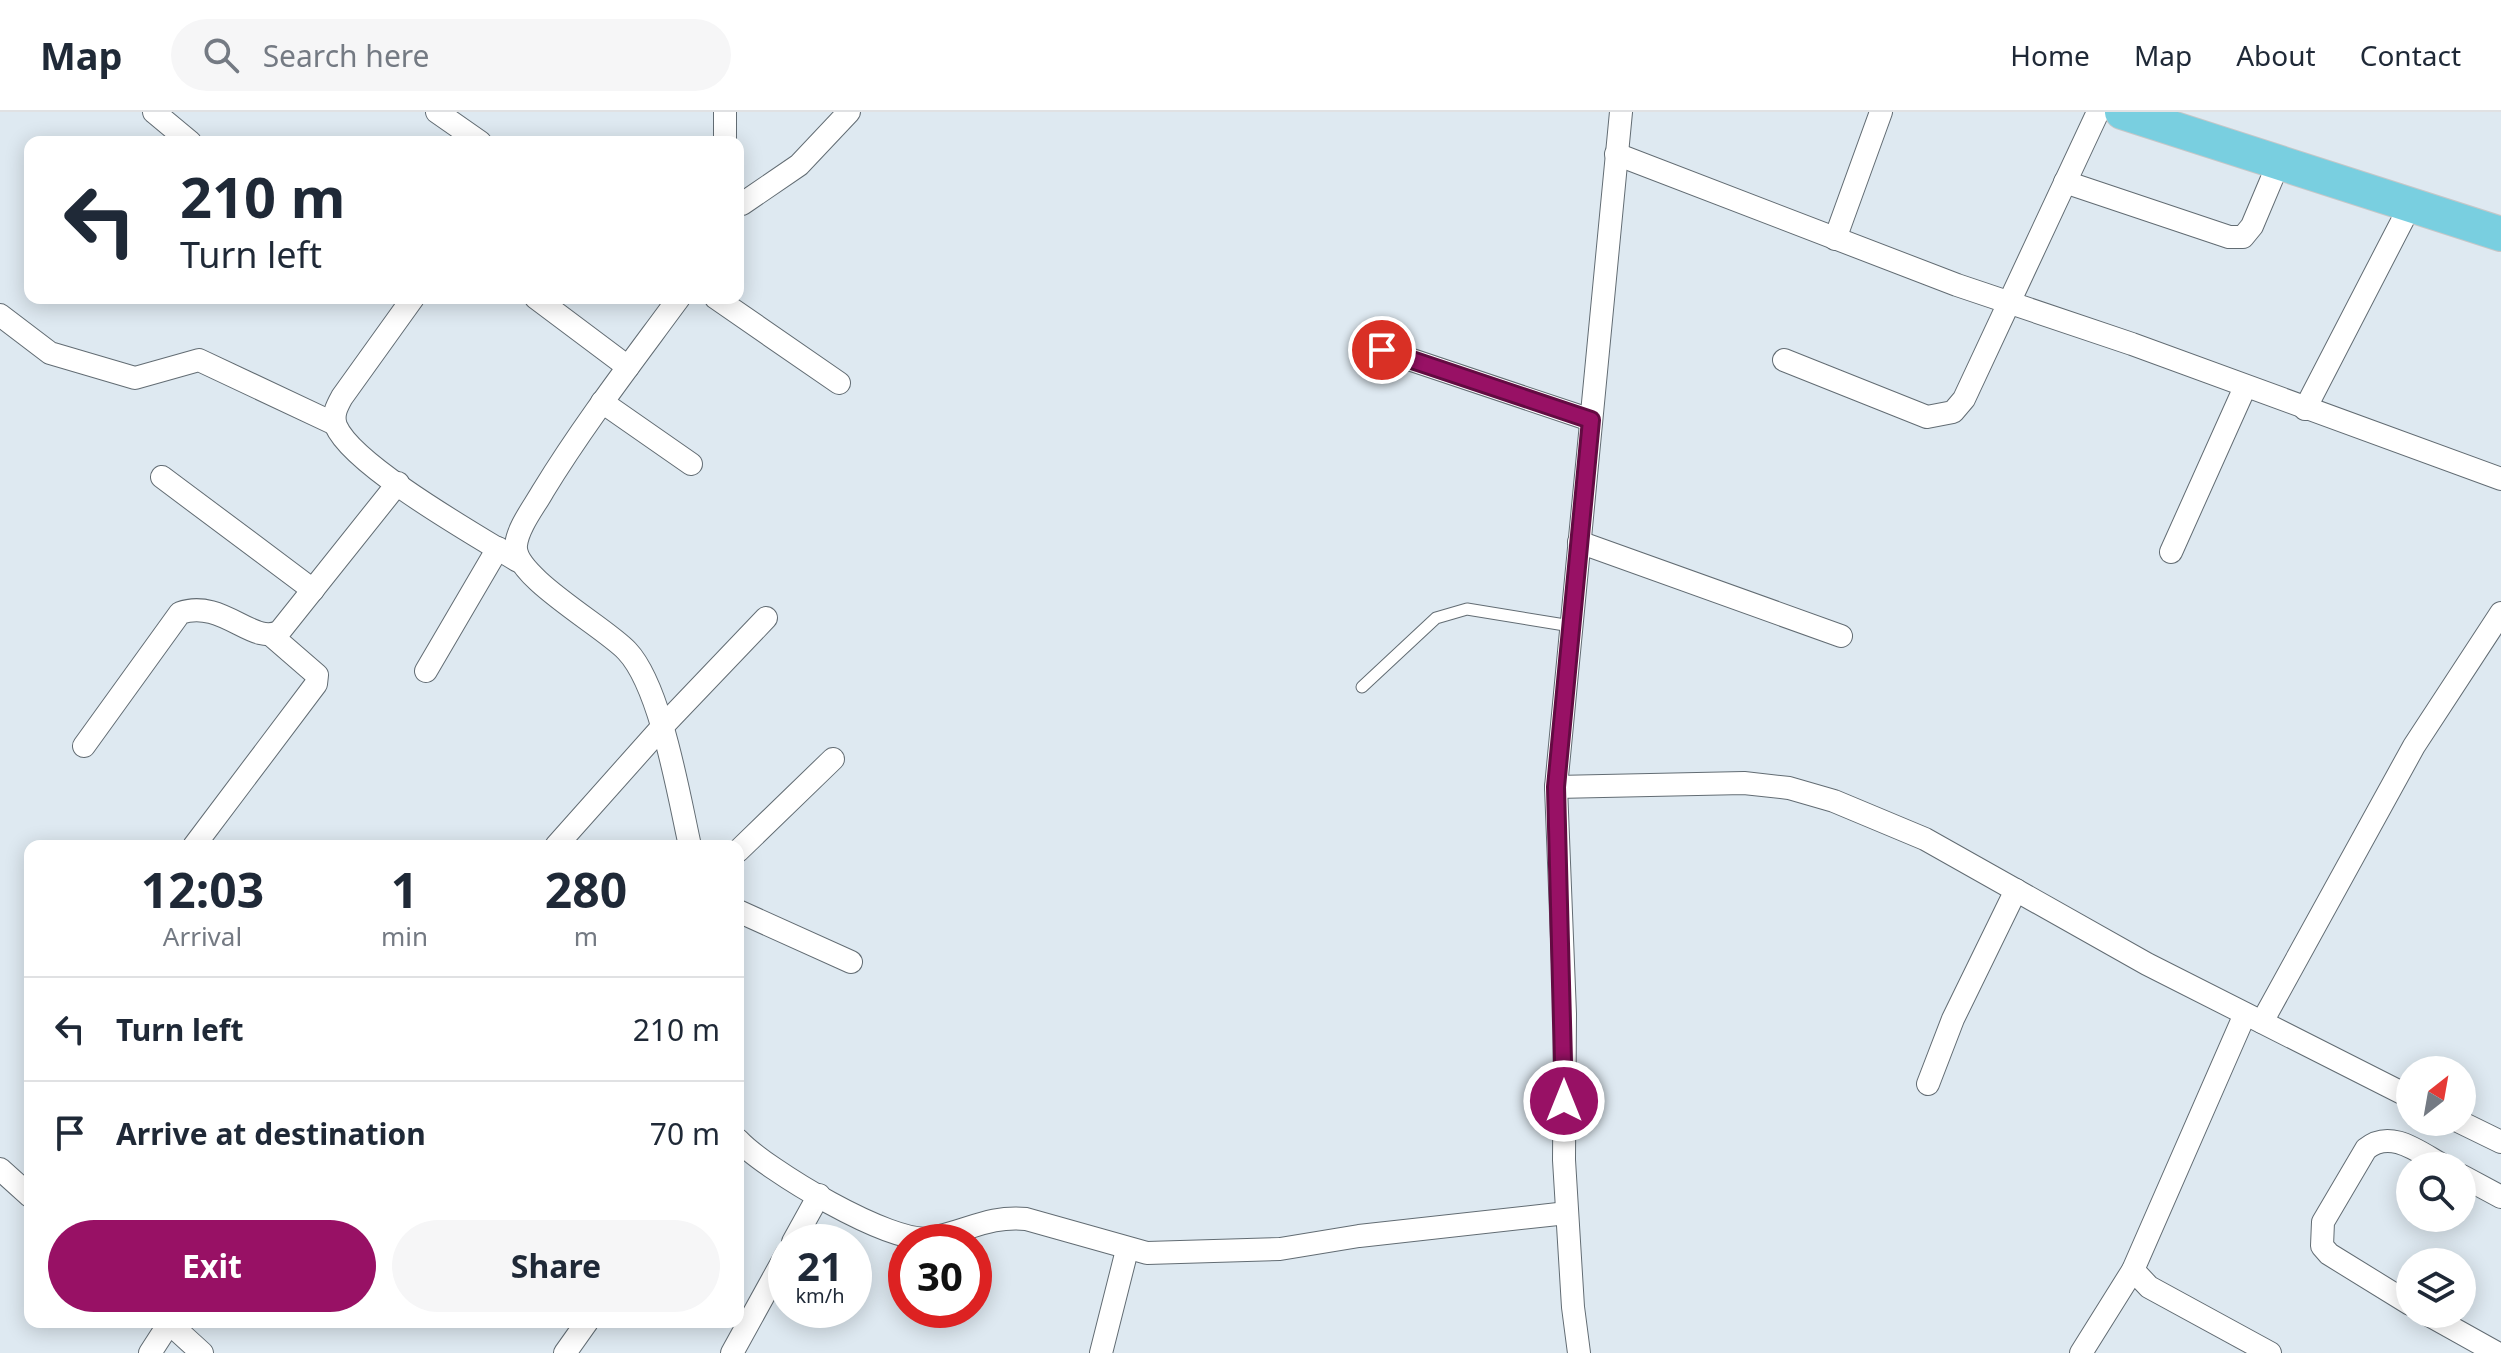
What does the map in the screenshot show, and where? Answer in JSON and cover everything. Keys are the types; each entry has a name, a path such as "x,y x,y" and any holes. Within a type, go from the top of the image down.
{"main road":[{"path":"2122,112 2501,234"}],"street":[{"path":"154,112 183,136"},
{"path":"437,112 471,136"},
{"path":"725,112 725,136"},
{"path":"744,207 799,165 849,112"},
{"path":"1579,1353 1567,1213 1556,787 1621,112"},
{"path":"1835,239 1881,112"},
{"path":"1784,360 1927,417 1941,417 1953,412 1964,399 2098,112"},
{"path":"1616,154 2009,303 2501,479"},
{"path":"2065,182 2229,237 2243,237 2252,226 2279,162"},
{"path":"2305,409 2411,204"},
{"path":"335,424 335,411 342,397 409,304"},
{"path":"544,304 628,367"},
{"path":"518,561 516,546 526,519 602,402 675,304"},
{"path":"725,304 839,383"},
{"path":"0,315 50,353 135,378 199,360 335,424 346,441 398,483 518,561 534,578 608,632 630,654 662,727 689,840"},
{"path":"1382,350 1591,420"},
{"path":"2171,552 2245,387"},
{"path":"602,402 691,464"},
{"path":"162,477 313,590"},
{"path":"272,636 313,590 398,483"},
{"path":"1579,542 1841,636"},
{"path":"426,671 498,548"},
{"path":"84,746 180,613 212,609 262,635 272,636 310,667 317,675 316,684 199,840"},
{"path":"2081,1353 2133,1270 2134,1260 2253,1018 2414,746 2501,613"},
{"path":"561,840 662,727 766,618"},
{"path":"744,845 833,759"},
{"path":"1556,787 1744,783 1789,788 1902,828 2253,1018 2396,1090"},
{"path":"1928,1084 1953,1019 2016,890"},
{"path":"744,914 851,962"},
{"path":"2476,1130 2501,1142"},
{"path":"2396,1295 2329,1254 2322,1246 2323,1222 2366,1149 2375,1142 2387,1139 2418,1152"},
{"path":"744,1144 819,1195 872,1225 909,1238 929,1239 1005,1216 1147,1253 1280,1249 1567,1213"},
{"path":"2,1175 24,1192"},
{"path":"2476,1184 2501,1197"},
{"path":"803,1224 819,1195"},
{"path":"1101,1353 1127,1250"},
{"path":"2133,1270 2149,1287 2270,1353"},
{"path":"732,1353 768,1288"},
{"path":"150,1353 165,1328"},
{"path":"175,1328 202,1353"},
{"path":"565,1353 583,1328"},
{"path":"2452,1328 2497,1353"}],"lane":[{"path":"1362,687 1436,618 1451,611 1467,609 1571,626"}],"route":[{"path":"1382,350 1591,420 1556,787 1565,1014 1564,1101"}]}
